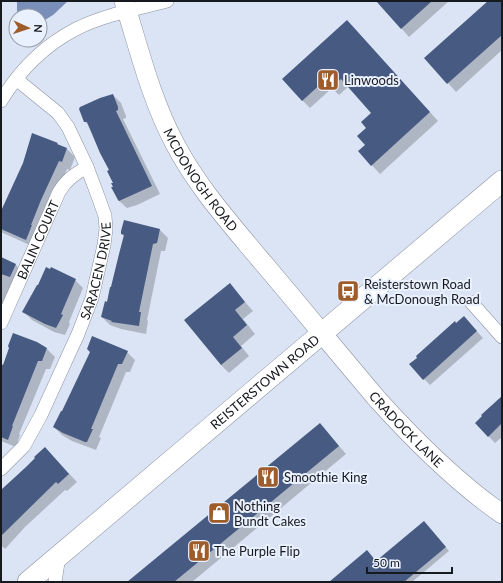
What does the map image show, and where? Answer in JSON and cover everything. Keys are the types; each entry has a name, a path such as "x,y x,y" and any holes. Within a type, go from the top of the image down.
{"main road":[{"name":"MCDONOGH ROAD","path":"126,6 160,112 186,163 202,187 237,232 322,334"},
{"name":"REISTERSTOWN ROAD","path":"28,582 502,181"},
{"name":"CRADOCK LANE","path":"322,334 402,426 449,472 502,514"}],"street":[{"path":"1,101 16,79 42,51 57,40 126,6 167,1"},
{"name":"SARACEN DRIVE","path":"4,461 24,446 41,415 78,334 92,298 104,245 106,229 105,216 87,167 68,128 58,113 16,79"},
{"name":"BALIN COURT","path":"1,323 59,192 64,183 87,167"},
{"path":"471,302 502,337"},
{"path":"55,582 59,556"}],"water":[{"path":"17,1 68,1 48,18 48,8 17,8"}],"building":[{"path":"376,1 432,1 401,29"},
{"path":"488,1 502,1 502,35 447,84 424,58"},
{"path":"347,20 430,112 371,166 358,151 365,145 357,136 366,128 361,122 371,113 341,79 330,88 324,81 302,101 282,79"},
{"path":"113,94 118,107 118,110 116,111 152,186 119,201 111,187 113,187 111,183 113,183 107,171 109,170 87,122 84,122 79,109 80,107 100,98"},
{"path":"32,133 67,148 62,162 59,161 41,200 26,240 1,229 1,211 23,163"},
{"path":"124,220 160,229 157,243 153,244 139,312 141,312 139,326 111,322 112,321 101,317 105,301 107,302 124,235 121,234 121,231"},
{"path":"1,257 16,264 10,277 1,274"},
{"path":"46,267 50,269 51,267 76,279 61,314 63,315 56,328 22,312 38,285"},
{"path":"230,283 245,302 235,310 247,325 233,337 242,348 221,365 184,320"},
{"path":"464,316 477,331 423,380 409,364 455,321 456,323"},
{"path":"13,333 37,342 47,348 42,361 38,361 12,426 8,440 1,437 1,364 3,365"},
{"path":"92,336 128,351 122,364 118,364 91,429 93,429 87,442 85,442 53,427 90,352 87,349"},
{"path":"502,396 502,423 488,437 475,423 482,416 481,415"},
{"path":"320,423 339,446 174,582 127,582"},
{"path":"45,447 69,474 58,484 56,482 1,536 1,490"},
{"path":"424,521 446,547 404,582 329,582 367,550 376,561"}],"place":[{"name":"Linwoods","path":"328,80"},
{"name":"Reisterstown Road & McDonough Road","path":"348,291"},
{"name":"Smoothie King","path":"268,477"},
{"name":"Nothing Bundt Cakes","path":"219,513"},
{"name":"The Purple Flip","path":"199,551"}]}
